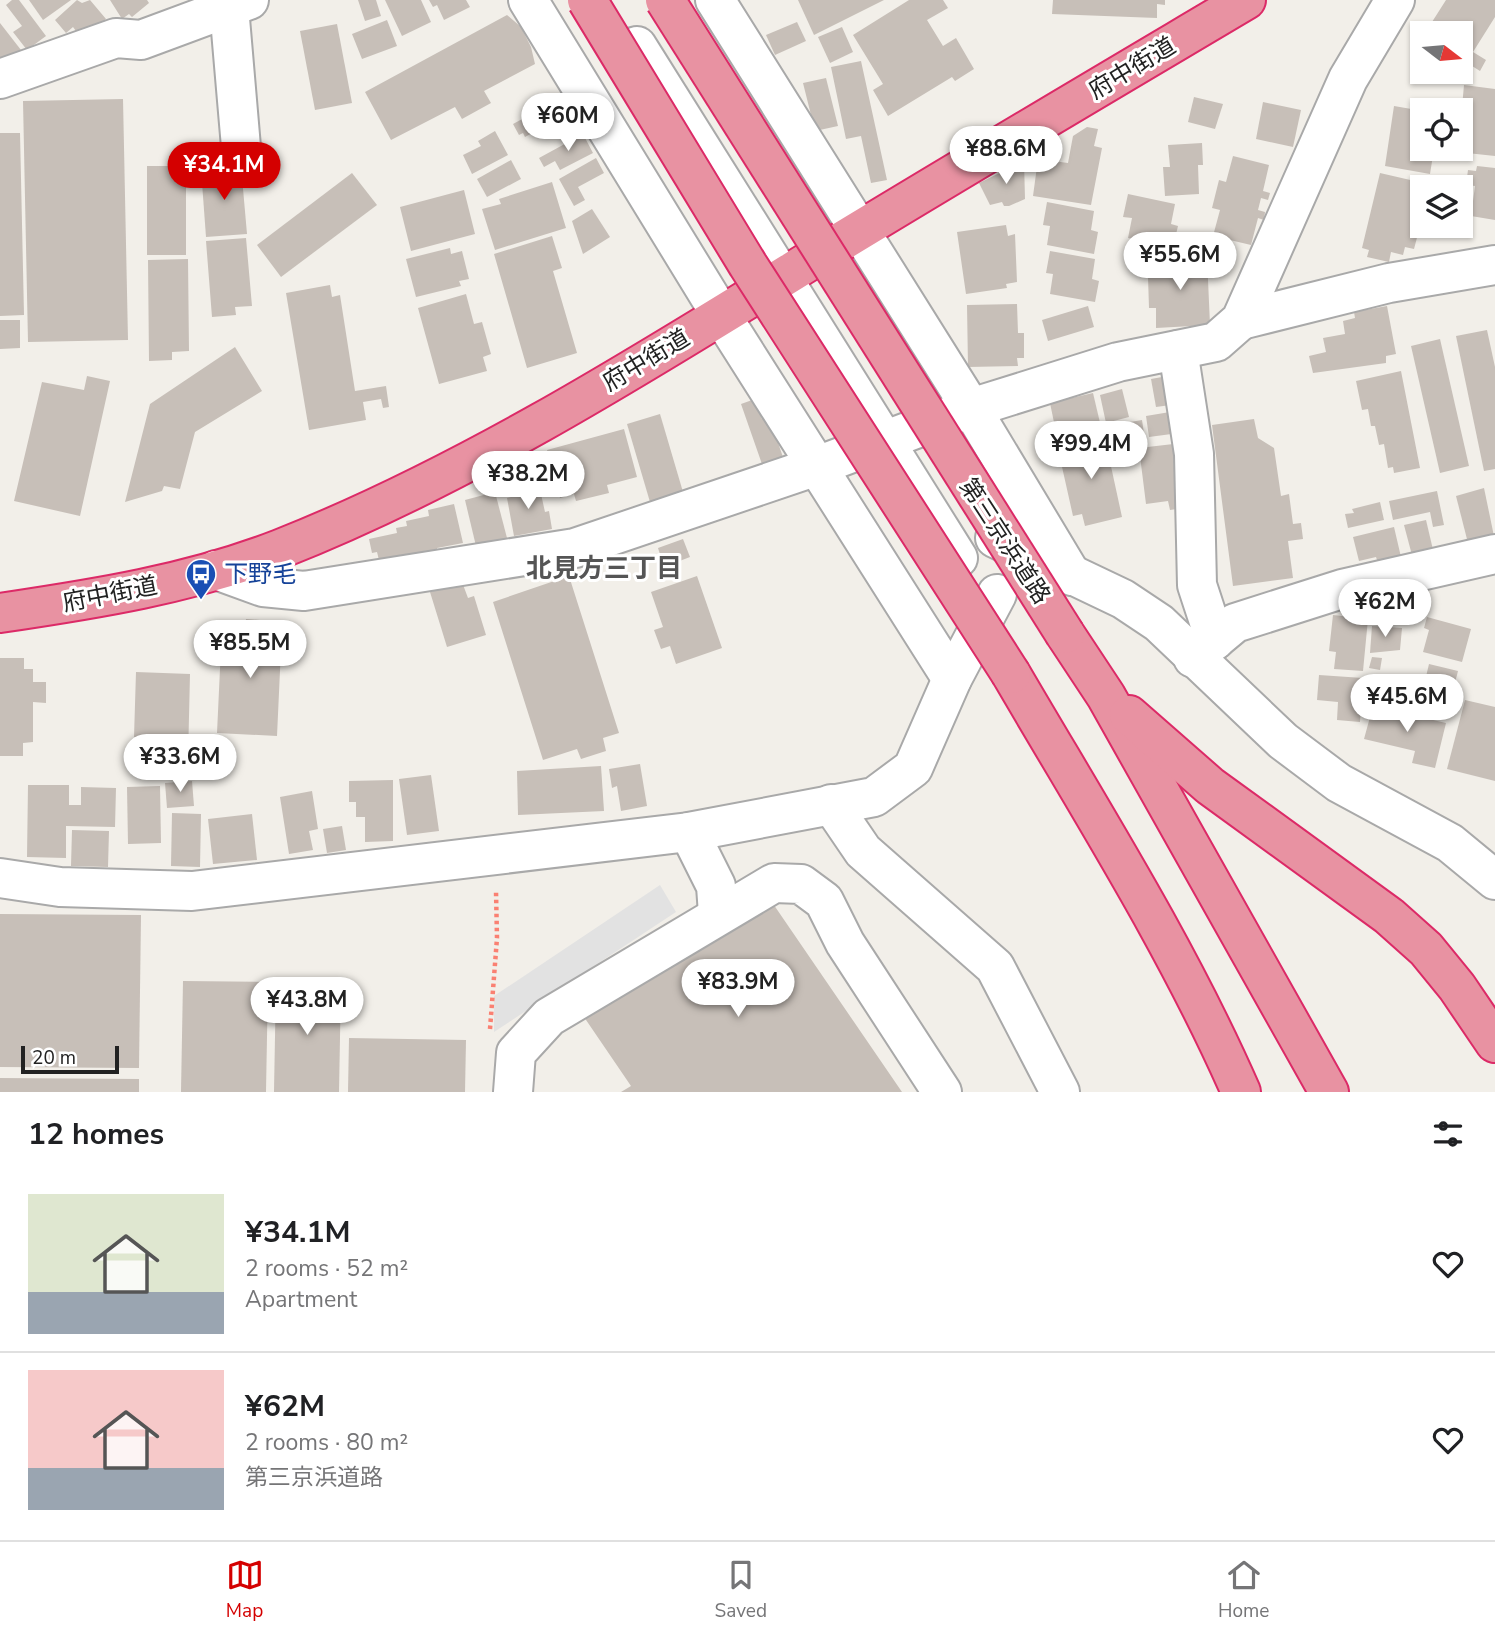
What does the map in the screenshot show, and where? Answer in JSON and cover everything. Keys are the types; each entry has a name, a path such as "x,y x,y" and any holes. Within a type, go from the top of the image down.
{"highway":[{"path":"587,0 748,265 1011,674 1143,901 1219,1041 1241,1092"},
{"name":"第三京浜道路","path":"666,0 1106,696 1329,1092"},
{"name":"府中街道","path":"0,613 104,597 216,570 279,549 393,501 590,393 1246,0"},
{"path":"1106,696 1210,786 1389,916 1434,958 1495,1043"}],"street":[{"path":"528,0 721,315 952,678"},
{"path":"608,0 796,270 903,433 986,534 1123,599 1204,649 1283,741 1339,783 1450,843 1495,880"},
{"path":"653,0 796,270"},
{"path":"715,0 1079,580"},
{"path":"216,570 264,587 304,592 562,550 817,466 971,408 1118,362 1216,342 1241,320 1348,79 1395,0"},
{"path":"0,79 116,38 141,40 239,4 241,147"},
{"path":"1241,320 1389,283 1495,265"},
{"path":"1178,350 1194,454 1197,585 1204,649"},
{"path":"903,433 974,585 1010,598 1079,580"},
{"path":"1204,649 1234,622 1342,589 1495,554"},
{"path":"0,878 61,887 192,891 689,832 874,797 913,768 952,678 997,594"},
{"path":"831,804 863,852 995,967 1060,1092"},
{"path":"689,832 716,886 718,914"},
{"path":"513,1092 516,1053 549,1017 774,883 801,884 824,901 845,943 942,1092"}],"path":[{"path":"489,1038 497,939 496,855"}],"shaded area":[{"path":"660,885 676,912 494,1032 494,996"}],"building":[{"path":"12,0 19,0 46,36 27,50 13,32 22,26 6,5"},
{"path":"29,0 71,0 43,20"},
{"path":"77,0 82,3 90,0 106,19 91,31 79,35 73,27 66,33 55,20"},
{"path":"110,0 147,0 149,3 132,17 129,14 122,19"},
{"path":"358,0 376,0 381,16 365,21"},
{"path":"385,0 421,0 431,22 402,36"},
{"path":"429,0 466,0 470,7 444,20 437,5 433,7"},
{"path":"798,0 884,0 814,35"},
{"path":"909,0 943,0 948,8 927,20 943,46 956,38 974,69 955,81 952,77 888,116 873,90 883,84 853,35"},
{"path":"1053,0 1165,0 1165,5 1157,4 1157,18 1052,14"},
{"path":"1446,0 1495,0 1495,17 1474,50 1474,21 1433,21"},
{"path":"507,15 521,27 531,47 535,64 484,91 491,103 462,119 455,107 391,140 365,92"},
{"path":"387,20 397,46 362,59 352,34"},
{"path":"797,22 806,41 775,55 766,35"},
{"path":"0,23 21,50 0,67"},
{"path":"337,24 352,103 315,110 300,31"},
{"path":"842,27 853,52 830,63 818,37"},
{"path":"1474,53 1486,60 1480,71 1474,67"},
{"path":"861,61 887,180 871,183 861,136 846,139 831,67"},
{"path":"826,78 838,126 815,131 803,83"},
{"path":"1464,85 1495,89 1495,156 1473,154 1473,98 1463,98"},
{"path":"1194,97 1223,104 1215,129 1188,122"},
{"path":"561,98 569,113 525,137 523,133 519,135 513,124"},
{"path":"123,99 128,340 28,342 23,101"},
{"path":"1263,102 1301,110 1293,147 1256,139"},
{"path":"1394,106 1410,109 1410,161 1432,161 1430,174 1385,166"},
{"path":"1087,127 1098,129 1094,146 1102,148 1091,205 1033,196 1038,159 1068,163 1073,136"},
{"path":"495,131 508,155 472,174 463,155 481,146 478,141"},
{"path":"0,133 20,133 24,315 0,316"},
{"path":"583,134 593,153 560,170 555,161 544,167 539,158"},
{"path":"1202,143 1203,165 1198,165 1199,194 1165,196 1163,167 1170,167 1168,145"},
{"path":"1233,156 1269,165 1263,191 1270,193 1268,200 1261,198 1258,210 1265,212 1264,220 1258,218 1251,245 1213,236 1220,210 1212,208 1219,180 1226,182"},
{"path":"596,158 604,173 578,187 585,200 574,206 559,179"},
{"path":"511,160 521,179 487,197 477,179"},
{"path":"1024,161 1025,199 1009,206 1004,206 1002,202 990,205 979,183"},
{"path":"147,166 186,166 186,255 147,255"},
{"path":"241,166 247,234 206,237 201,169"},
{"path":"1477,166 1495,168 1495,220 1473,216 1475,186 1473,175 1467,175 1468,170 1476,171"},
{"path":"352,173 377,205 281,277 257,245"},
{"path":"1380,173 1410,180 1410,238 1417,238 1414,249 1405,247 1403,255 1391,252 1389,262 1367,257 1369,250 1362,248"},
{"path":"552,182 566,228 495,250 482,209 501,204 499,199"},
{"path":"464,190 475,234 411,251 400,207"},
{"path":"1128,194 1175,204 1171,224 1178,226 1173,247 1128,238 1132,218 1123,217"},
{"path":"1047,202 1094,211 1091,230 1098,232 1094,254 1047,245 1050,226 1043,225"},
{"path":"592,209 610,237 583,254 572,221"},
{"path":"1006,225 1008,236 1015,234 1017,282 1006,284 1007,288 966,294 957,232"},
{"path":"552,236 562,268 553,271 577,353 527,368 494,254"},
{"path":"246,238 252,306 235,307 236,315 212,317 206,241"},
{"path":"450,248 451,254 462,251 469,279 459,281 461,286 416,297 406,259"},
{"path":"1050,251 1095,259 1092,279 1099,281 1095,302 1050,294 1053,274 1046,273"},
{"path":"1207,257 1210,325 1156,328 1156,308 1149,308 1148,277 1156,277 1155,259"},
{"path":"188,259 189,351 172,352 172,360 149,361 148,260"},
{"path":"330,285 332,297 340,295 355,391 386,386 389,407 383,408 381,399 363,402 366,420 309,430 286,293"},
{"path":"466,294 474,324 482,322 491,354 483,357 487,371 439,384 418,308"},
{"path":"1017,304 1018,333 1024,333 1024,358 1017,358 1018,366 968,367 967,305"},
{"path":"1088,306 1094,327 1048,341 1042,320"},
{"path":"1387,306 1396,354 1386,356 1386,363 1313,373 1309,356 1326,352 1323,338 1345,334 1343,321 1355,318 1354,312"},
{"path":"0,320 20,320 20,348 0,349"},
{"path":"1487,330 1495,367 1495,469 1484,471 1456,336"},
{"path":"1440,339 1469,466 1440,473 1411,346"},
{"path":"235,347 262,391 195,432 180,489 164,486 162,491 125,502 150,404"},
{"path":"1401,371 1420,468 1394,473 1393,467 1388,468 1384,444 1379,445 1368,409 1362,410 1356,381"},
{"path":"1173,375 1178,404 1156,407 1151,379"},
{"path":"87,376 110,381 80,516 14,501 42,382 84,390"},
{"path":"1122,389 1129,417 1106,423 1100,395"},
{"path":"1093,393 1101,427 1057,437 1050,403"},
{"path":"755,399 762,419 769,417 784,460 763,467 741,404"},
{"path":"1176,411 1179,433 1149,437 1146,416"},
{"path":"660,414 683,492 650,502 627,424"},
{"path":"1254,419 1258,438 1274,448 1281,496 1289,494 1293,524 1301,523 1303,539 1288,541 1293,578 1233,586 1212,425"},
{"path":"1142,420 1145,440 1115,445 1112,425"},
{"path":"624,429 637,477 607,485 609,493 576,501 574,494 560,498 547,450"},
{"path":"1104,434 1122,517 1085,526 1082,514 1073,516 1058,449 1088,442 1087,438"},
{"path":"1182,443 1190,507 1170,510 1168,501 1146,504 1139,448"},
{"path":"532,483 535,495 541,494 545,512 549,511 552,529 514,536 507,498 511,497 510,487"},
{"path":"1484,488 1495,541 1469,547 1456,496"},
{"path":"1437,491 1444,525 1433,527 1430,512 1393,520 1389,501"},
{"path":"495,492 507,538 476,546 465,500"},
{"path":"1380,502 1384,520 1348,528 1345,514 1354,513 1352,509"},
{"path":"454,504 463,543 437,548 438,554 380,564 377,552 372,553 369,539 397,533 396,528 407,526 406,521 429,516 428,510"},
{"path":"1426,520 1434,554 1413,559 1404,525"},
{"path":"1394,527 1401,557 1378,563 1376,557 1359,561 1353,537"},
{"path":"683,539 690,557 664,567 658,548"},
{"path":"569,576 619,733 603,738 606,751 581,759 577,749 543,760 493,602"},
{"path":"697,576 722,648 676,664 670,646 661,649 654,630 663,627 651,592"},
{"path":"462,582 468,598 474,596 486,635 447,647 430,592"},
{"path":"1390,589 1415,595 1407,623 1382,617"},
{"path":"1333,615 1368,619 1363,671 1334,669 1336,652 1329,651"},
{"path":"1427,617 1471,629 1462,662 1423,652 1429,630 1424,628"},
{"path":"246,619 260,620 260,626 282,627 277,736 217,733 222,626 245,627"},
{"path":"1372,626 1402,628 1400,650 1370,653"},
{"path":"1372,657 1382,658 1380,670 1369,668"},
{"path":"0,658 24,658 24,669 33,669 33,682 46,682 46,703 33,702 33,742 23,743 23,756 0,756"},
{"path":"1429,664 1458,671 1446,718 1418,710"},
{"path":"136,672 190,674 188,759 152,758 152,737 134,737"},
{"path":"1319,675 1363,678 1360,722 1337,720 1338,702 1317,700"},
{"path":"1465,700 1495,707 1495,781 1447,769"},
{"path":"1373,706 1446,723 1435,768 1412,763 1415,751 1364,739"},
{"path":"640,764 647,806 621,811 617,786 612,788 609,769"},
{"path":"601,766 604,811 518,815 517,771"},
{"path":"431,775 439,831 407,835 399,779"},
{"path":"393,780 393,841 365,842 365,817 356,817 356,802 349,802 349,781"},
{"path":"192,781 194,806 167,808 165,783"},
{"path":"28,785 69,785 69,805 81,805 81,787 116,788 115,827 66,826 66,858 27,857"},
{"path":"160,786 161,843 128,844 127,787"},
{"path":"312,791 318,829 309,831 313,850 289,854 280,797"},
{"path":"172,813 201,814 200,867 171,866"},
{"path":"252,814 257,860 213,864 208,819"},
{"path":"342,826 346,850 327,853 323,829"},
{"path":"72,830 109,831 108,867 71,866"},
{"path":"765,892 902,1092 621,1092 631,1086 584,1017"},
{"path":"0,914 141,915 139,1068 0,1067"},
{"path":"183,981 268,982 266,1092 181,1092"},
{"path":"276,982 341,983 339,1092 274,1092"},
{"path":"349,1038 466,1040 465,1092 348,1092"},
{"path":"0,1078 139,1079 139,1092 0,1092"}],"place":[{"name":"下野毛","path":"201,601"}],"district":[{"name":"北見方三丁目","path":"604,568"}]}
